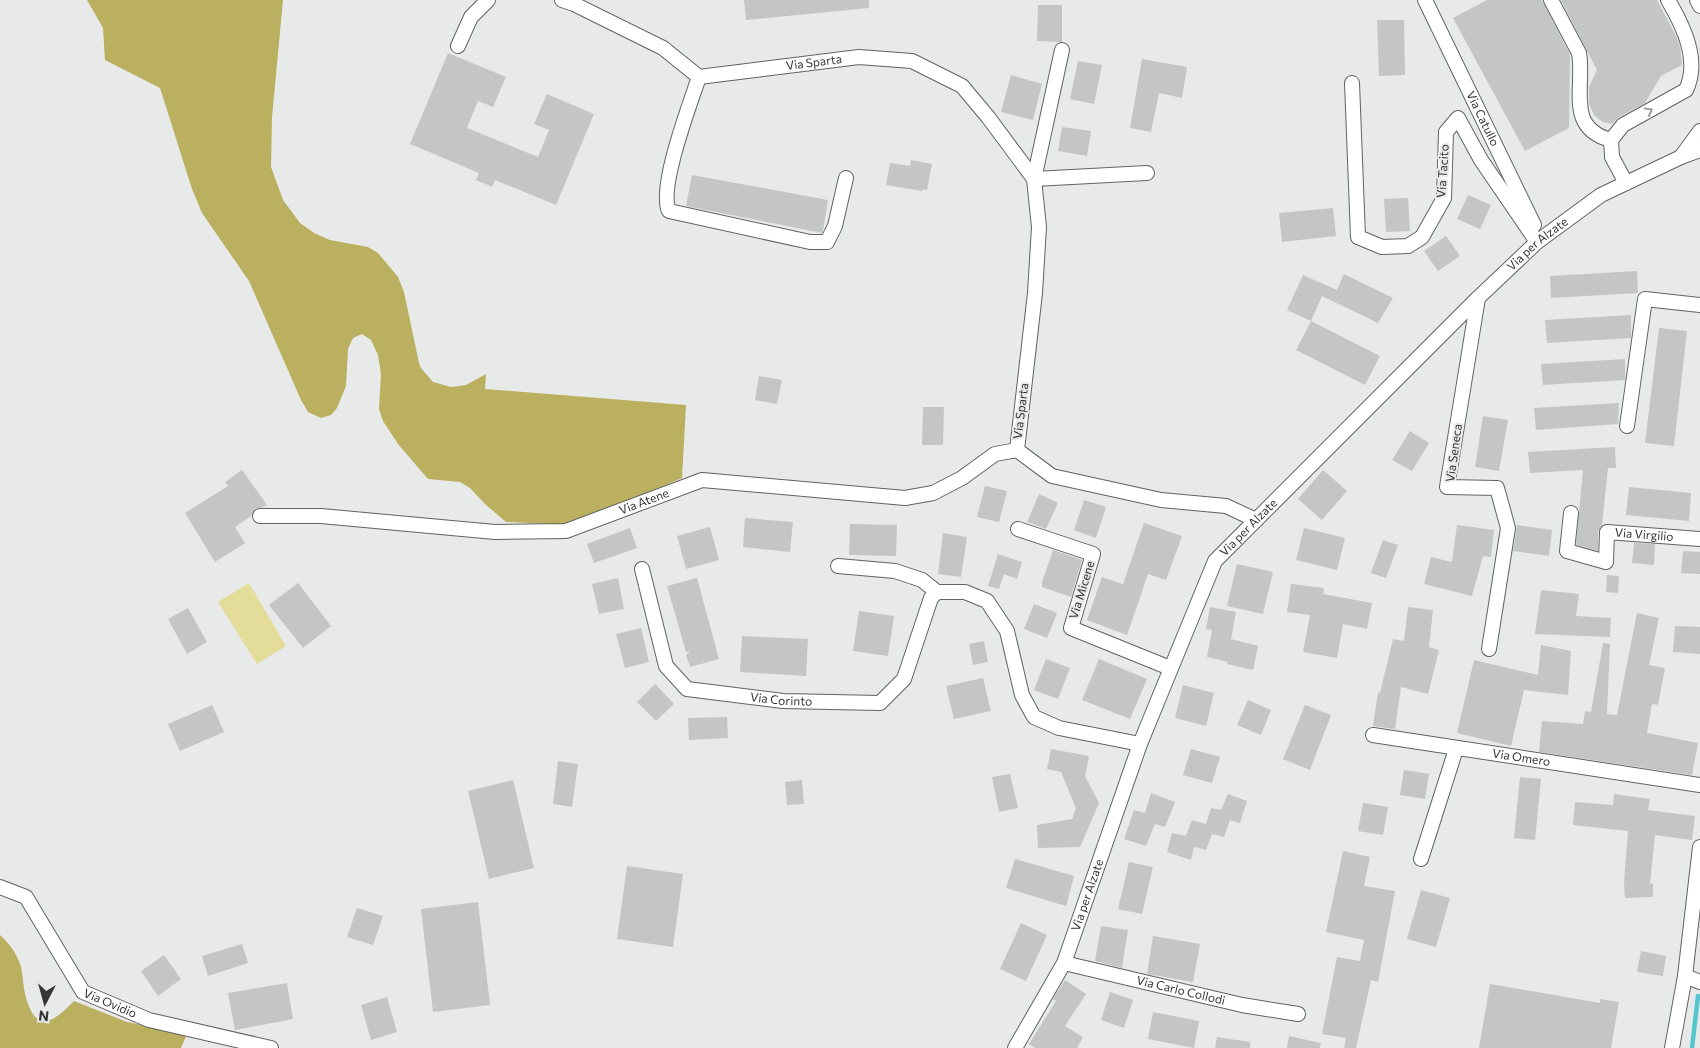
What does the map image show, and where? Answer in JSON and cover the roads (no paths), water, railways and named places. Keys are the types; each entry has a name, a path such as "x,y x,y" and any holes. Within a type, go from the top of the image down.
{"street":[{"path":"458,46 471,17 488,0"},
{"path":"562,0 574,4 663,48 698,77 672,161 667,184 667,207 669,211 810,242 823,243 827,242 835,226 846,178"},
{"name":"Via Catullo","path":"1425,0 1538,241"},
{"path":"1551,0 1578,53 1580,61 1579,105 1582,118 1588,128 1598,137 1611,140"},
{"path":"1626,183 1612,157 1611,140 1623,125 1686,90 1692,83 1697,68 1693,44 1668,0"},
{"path":"1697,0 1700,6"},
{"name":"Via Sparta","path":"1062,50 1034,180 1039,228 1036,284 1016,450 1052,476 1161,500 1226,506 1256,520"},
{"name":"Via Sparta","path":"698,77 860,58 912,60 962,86 988,117 1034,180"},
{"name":"Via Tacito","path":"1352,83 1358,236 1382,247 1408,246 1422,237 1444,198 1446,132 1458,118 1481,160 1538,241"},
{"name":"Via per Alzate","path":"1681,157 1700,131"},
{"name":"Via per Alzate","path":"1015,1048 1064,963 1140,744 1215,561 1478,298 1538,241 1601,195 1700,150"},
{"path":"1034,180 1148,172"},
{"name":"Via Seneca","path":"1478,298 1447,488 1497,488 1508,528 1489,649"},
{"path":"1627,426 1645,299 1700,305"},
{"name":"Via Atene","path":"260,516 321,516 495,532 566,531 702,480 905,498 933,493 962,478 995,454 1016,450"},
{"name":"Via Virgilio","path":"1571,513 1567,551 1606,562 1607,532 1700,539"},
{"name":"Via Micene","path":"1018,529 1093,554 1071,628 1170,668"},
{"path":"838,566 895,571 922,580 937,592 965,592 987,601 1007,631 1022,695 1034,717 1059,728 1140,744"},
{"name":"Via Corinto","path":"642,569 666,666 686,689 783,701 880,703 904,679 931,598 937,592"},
{"name":"Via Omero","path":"1373,735 1700,785"},
{"path":"1421,859 1456,749"},
{"path":"1672,1048 1685,976 1700,847"},
{"name":"Via Ovidio","path":"0,886 26,897 83,992 149,1020 271,1048"},
{"name":"Via Carlo Collodi","path":"1064,963 1242,1005 1298,1014"},
{"path":"1685,976 1700,982"}],"waterway":[{"path":"1692,1048 1698,996 1700,997"}]}
